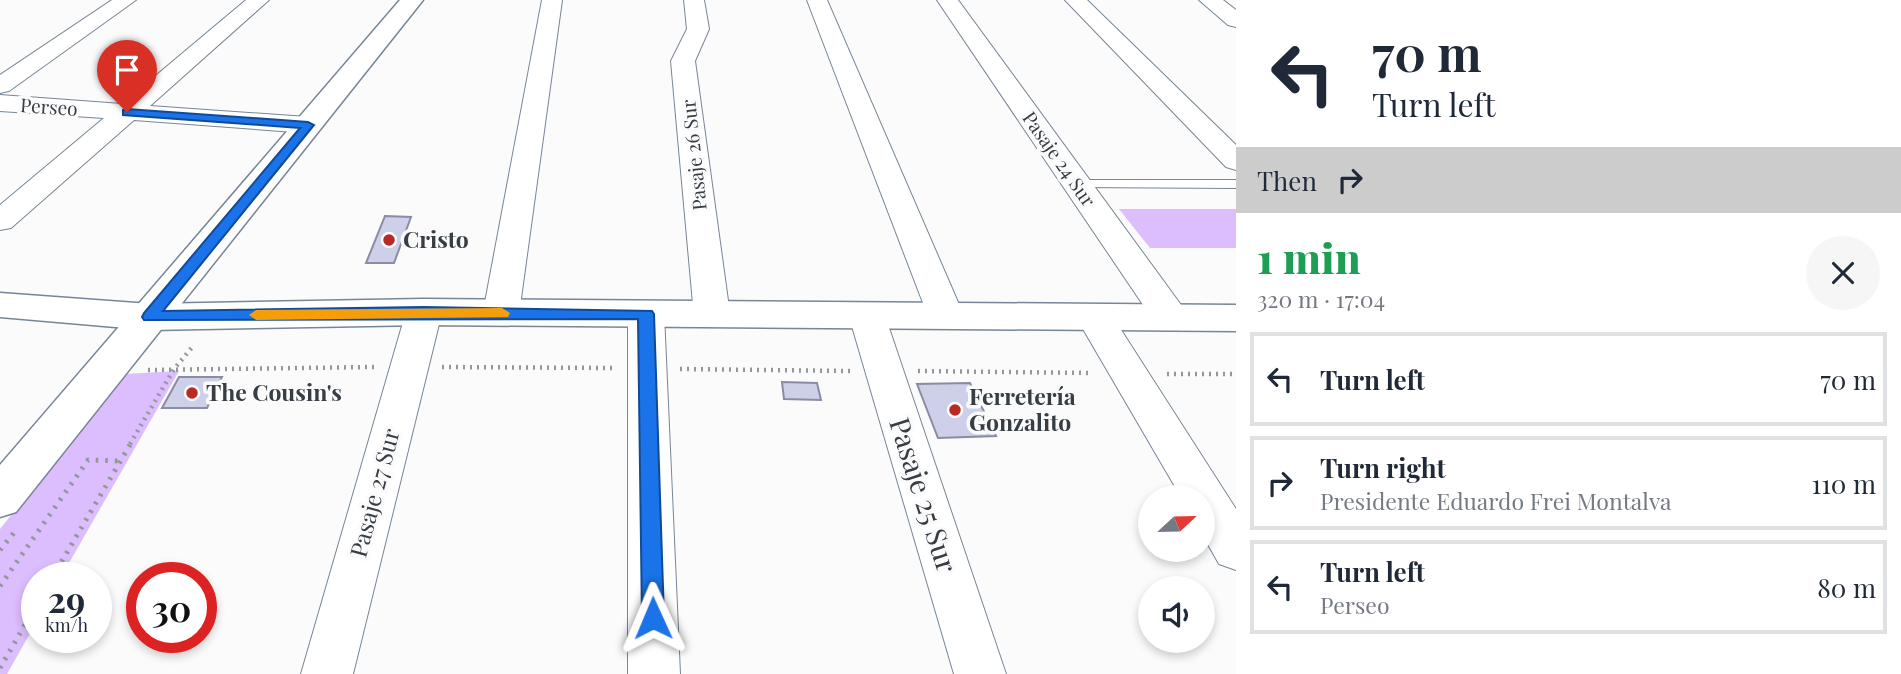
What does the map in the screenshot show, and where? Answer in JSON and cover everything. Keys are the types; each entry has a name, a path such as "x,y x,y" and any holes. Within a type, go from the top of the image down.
{"main road":[{"path":"0,498 412,0"},
{"path":"0,305 150,317 501,313 1236,318"}],"street":[{"path":"0,86 126,0"},
{"path":"0,221 259,0"},
{"path":"501,313 552,0"},
{"name":"Pasaje 26 Sur","path":"694,0 698,29 683,61 712,315"},
{"path":"817,0 946,316"},
{"name":"Pasaje 24 Sur","path":"947,0 1171,318"},
{"path":"1075,0 1236,161"},
{"path":"1209,0 1236,20"},
{"name":"Perseo","path":"0,103 308,125"},
{"name":"Pasaje 27 Sur","path":"327,674 424,313"},
{"path":"646,314 654,674"},
{"name":"Pasaje 25 Sur","path":"867,316 980,674"},
{"path":"1094,317 1236,549"}],"lane":[{"path":"1076,184 1236,184"}],"path":[{"path":"61,562 174,369 199,339"},
{"path":"138,370 410,367 1236,374"},
{"path":"0,586 88,460 120,461"},
{"path":"0,668 21,632"}],"shaded area":[{"path":"1119,209 1236,209 1236,248 1150,248"},
{"path":"179,371 70,562 21,562 21,649 7,674 0,674 0,529 124,374"}],"building":[{"name":"Cristo","path":"385,216 411,217 394,263 366,263"},
{"name":"The Cousin's","path":"179,377 222,377 207,408 162,408"},
{"path":"782,382 817,383 821,400 784,399"},
{"name":"Ferretería Gonzalito","path":"970,383 996,436 938,438 917,384"}],"slow traffic":[{"path":"256,315 502,313"}],"place":[{"name":"Cristo","path":"389,240"},
{"name":"The Cousin's","path":"192,393"},
{"name":"Ferretería Gonzalito","path":"955,410"}],"route":[{"path":"127,112 308,125 150,317 424,313 646,314 653,618"}]}
